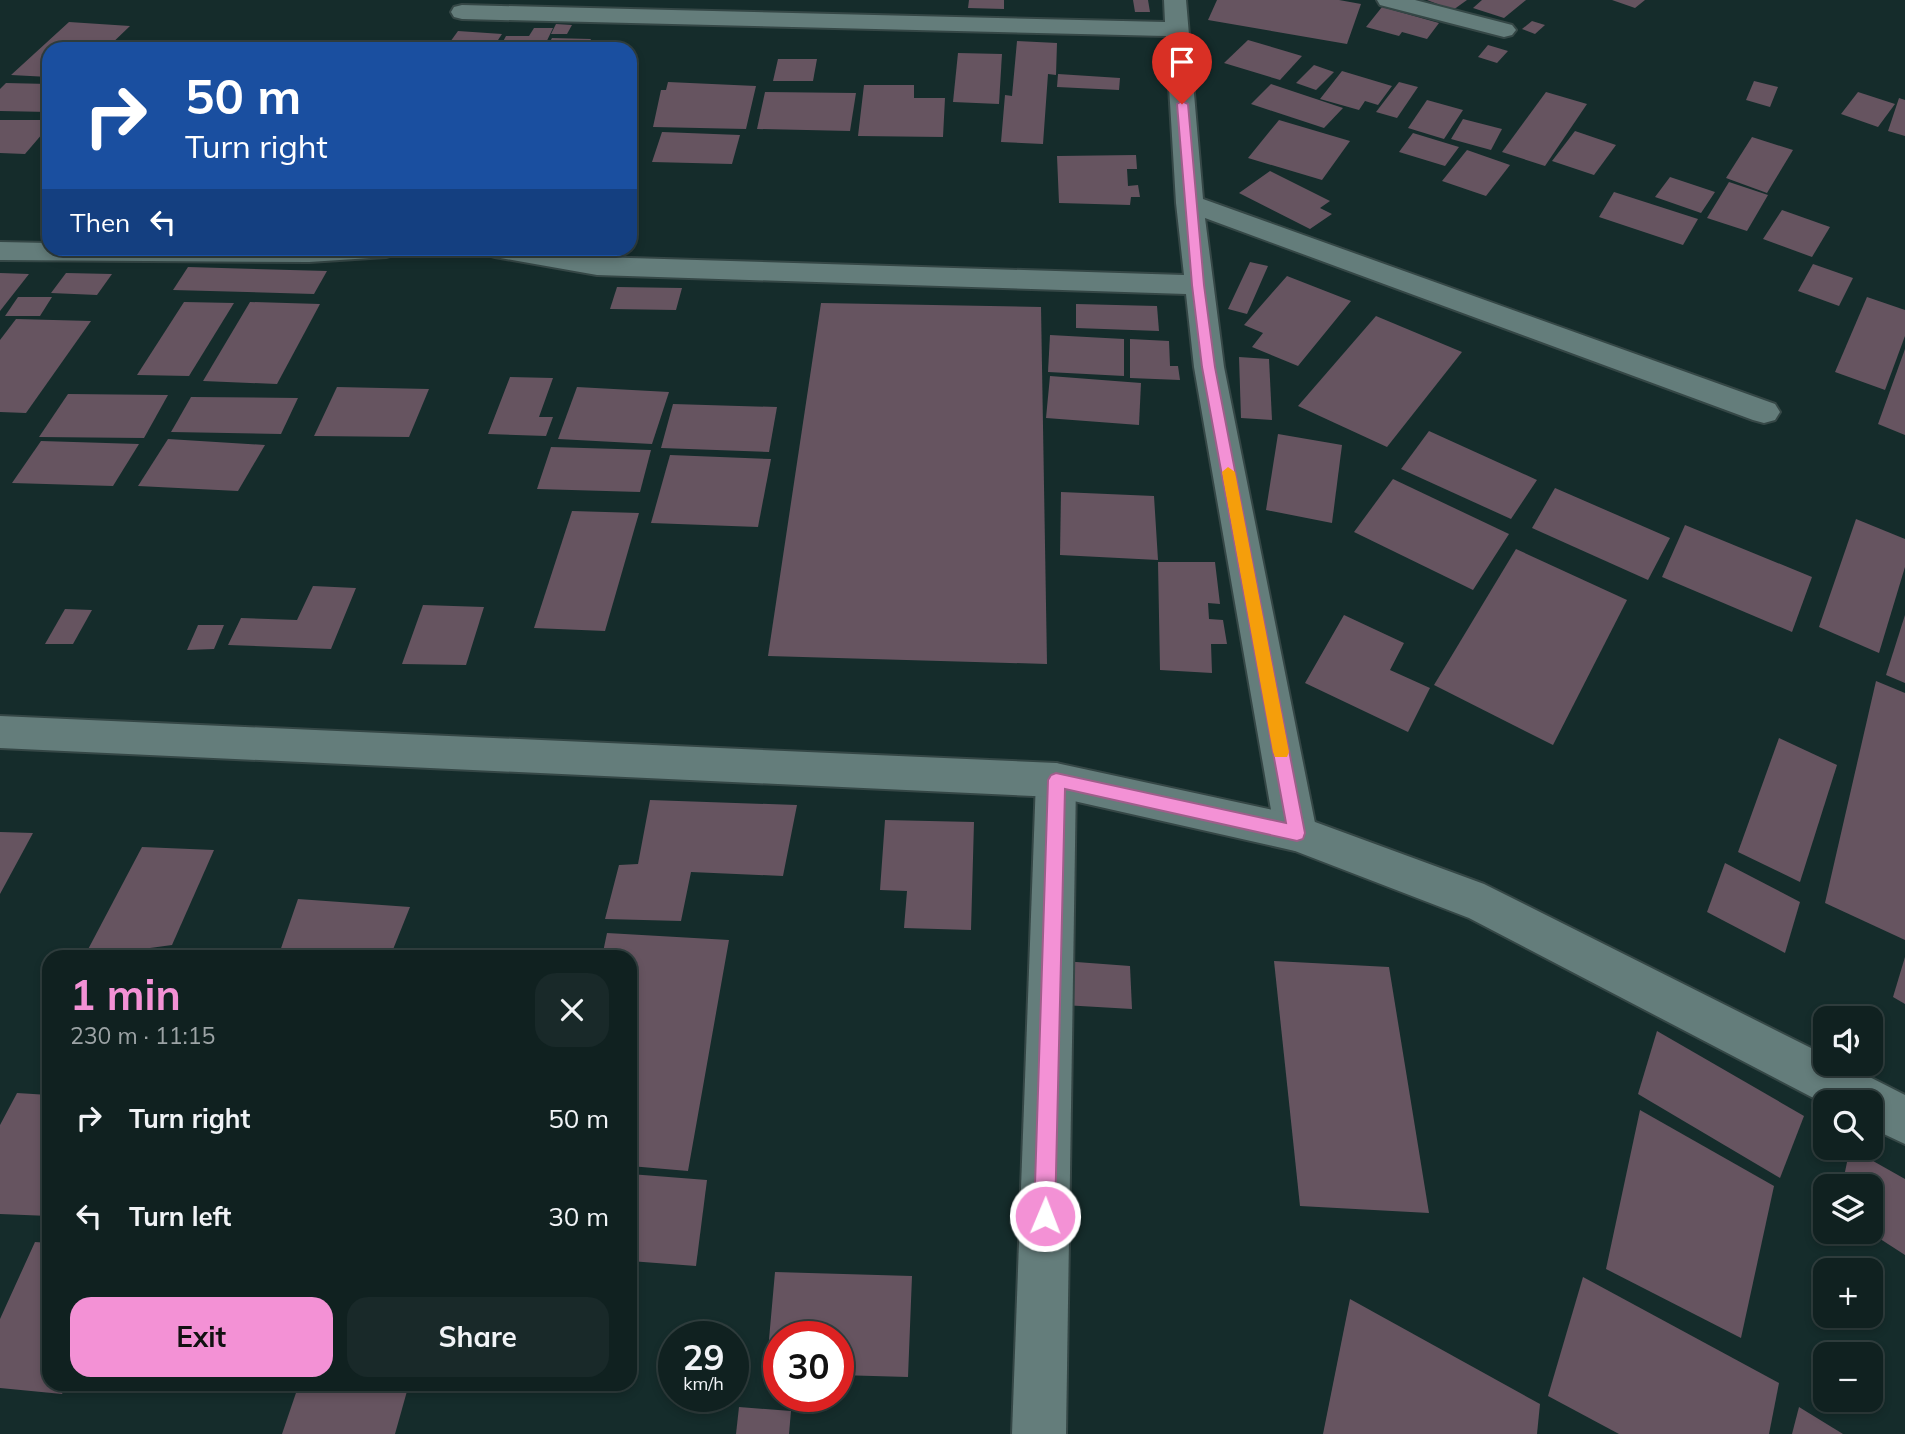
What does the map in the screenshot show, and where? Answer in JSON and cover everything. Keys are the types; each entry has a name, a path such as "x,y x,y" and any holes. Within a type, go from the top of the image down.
{"street":[{"path":"1388,0 1504,30"},
{"path":"462,12 1176,14 1190,204 1209,367 1297,833"},
{"path":"1190,204 1764,412"},
{"path":"0,251 42,251"},
{"path":"540,256 597,266 1198,285"},
{"path":"0,732 1056,780 1297,833 1484,904 1905,1120"},
{"path":"1039,1434 1056,780"}],"building":[{"path":"969,0 1004,0 1004,9 968,8"},
{"path":"1133,0 1148,0 1150,12 1135,12"},
{"path":"1217,0 1339,0 1361,4 1347,44 1208,20"},
{"path":"1427,0 1467,0 1453,10"},
{"path":"1482,0 1526,0 1504,18 1473,8"},
{"path":"1612,0 1645,0 1635,8"},
{"path":"1382,7 1439,23 1427,39 1402,32 1399,36 1366,27"},
{"path":"1532,21 1545,25 1535,34 1522,29"},
{"path":"69,22 130,26 113,42 47,42"},
{"path":"556,24 572,25 567,34 551,34"},
{"path":"534,28 553,28 546,42 503,42 506,36 529,36"},
{"path":"458,31 502,34 497,42 450,42"},
{"path":"552,38 591,39 590,42 550,42"},
{"path":"1248,40 1302,56 1280,80 1224,63"},
{"path":"1017,41 1057,43 1056,75 1048,74 1043,144 1001,142 1005,95 1012,96"},
{"path":"1488,45 1508,51 1497,63 1478,57"},
{"path":"42,47 42,77 11,75"},
{"path":"958,53 1002,54 999,104 953,102"},
{"path":"778,59 817,59 813,81 773,81"},
{"path":"1314,65 1334,72 1316,90 1296,83"},
{"path":"1342,71 1392,86 1378,105 1365,101 1359,110 1320,99"},
{"path":"1058,74 1120,78 1119,90 1057,87"},
{"path":"1754,81 1778,87 1770,107 1746,100"},
{"path":"668,82 756,86 746,129 653,127 661,90 666,90"},
{"path":"1399,82 1418,87 1397,118 1376,112"},
{"path":"6,83 42,84 42,112 0,111 0,89"},
{"path":"1271,84 1343,108 1324,128 1251,104"},
{"path":"864,85 914,85 914,98 945,98 943,137 858,136"},
{"path":"765,92 856,93 850,131 757,129"},
{"path":"1546,92 1587,104 1545,166 1502,152"},
{"path":"1858,92 1895,104 1878,127 1841,114"},
{"path":"1899,98 1905,100 1905,136 1888,131"},
{"path":"1427,100 1463,110 1444,139 1408,128"},
{"path":"1463,119 1502,129 1491,150 1451,139"},
{"path":"0,120 42,120 42,134 25,154 0,153"},
{"path":"1279,120 1350,141 1322,180 1248,158"},
{"path":"1575,131 1616,145 1594,175 1552,161"},
{"path":"662,132 740,135 732,164 652,162"},
{"path":"1413,133 1459,147 1445,166 1399,152"},
{"path":"1752,137 1793,150 1767,193 1726,178"},
{"path":"1467,150 1510,165 1486,196 1442,181"},
{"path":"1136,155 1137,169 1127,169 1128,186 1138,185 1140,197 1131,197 1130,205 1059,203 1057,156"},
{"path":"1270,171 1330,201 1320,208 1332,214 1310,229 1239,193"},
{"path":"1670,177 1715,192 1701,213 1655,197"},
{"path":"1729,182 1768,195 1747,231 1707,218"},
{"path":"1614,192 1698,219 1683,245 1599,217"},
{"path":"1782,210 1830,227 1812,257 1763,239"},
{"path":"1250,262 1268,266 1247,314 1228,309"},
{"path":"1813,264 1853,278 1839,306 1798,291"},
{"path":"188,267 327,271 314,294 173,290"},
{"path":"0,273 29,274 0,311"},
{"path":"66,273 112,274 97,295 51,293"},
{"path":"1287,276 1351,301 1298,366 1252,347 1263,333 1244,325"},
{"path":"617,287 682,288 676,310 610,309"},
{"path":"18,297 52,297 40,316 5,316"},
{"path":"1867,297 1905,310 1905,336 1885,390 1835,372"},
{"path":"184,302 234,303 189,376 137,375"},
{"path":"250,302 320,304 277,384 203,381"},
{"path":"821,303 1041,307 1047,664 768,656"},
{"path":"1076,304 1157,306 1159,331 1076,328"},
{"path":"1376,316 1462,352 1387,447 1298,406"},
{"path":"16,319 91,321 26,413 0,412 0,340"},
{"path":"1050,335 1124,339 1124,376 1048,372"},
{"path":"1130,339 1169,341 1170,366 1178,366 1180,380 1130,378"},
{"path":"1905,349 1905,435 1878,424"},
{"path":"1239,357 1269,359 1272,420 1241,418"},
{"path":"1050,376 1141,383 1139,425 1046,418"},
{"path":"510,377 553,378 539,417 553,417 546,436 488,434"},
{"path":"337,387 429,389 409,437 314,436"},
{"path":"577,387 669,392 652,444 558,439"},
{"path":"68,394 168,395 144,438 39,437"},
{"path":"191,397 298,398 281,434 171,432"},
{"path":"673,404 777,407 769,452 661,448"},
{"path":"1429,431 1537,480 1511,519 1401,469"},
{"path":"1278,434 1342,445 1332,523 1266,510"},
{"path":"168,439 265,445 238,491 138,486"},
{"path":"41,441 139,444 113,486 12,483"},
{"path":"551,447 651,450 640,492 537,489"},
{"path":"670,455 771,459 758,527 651,523"},
{"path":"1393,479 1509,534 1473,590 1354,532"},
{"path":"1555,488 1670,538 1648,580 1532,528"},
{"path":"1061,492 1154,496 1158,560 1060,555"},
{"path":"572,511 639,513 605,631 534,628"},
{"path":"1856,519 1905,539 1905,567 1879,653 1819,627"},
{"path":"1685,525 1812,577 1792,632 1662,577"},
{"path":"1516,549 1627,600 1553,745 1434,685"},
{"path":"1158,562 1215,562 1220,604 1208,603 1209,619 1223,620 1227,644 1211,644 1212,673 1160,670"},
{"path":"313,586 356,588 331,649 228,645 241,618 297,620"},
{"path":"423,605 484,607 466,665 402,664"},
{"path":"65,609 92,610 73,644 45,644"},
{"path":"1344,615 1404,643 1390,670 1430,688 1408,732 1305,683"},
{"path":"1905,615 1905,683 1886,675"},
{"path":"198,625 224,625 214,649 187,650"},
{"path":"1876,681 1905,693 1905,940 1825,903"},
{"path":"1779,738 1837,765 1800,882 1738,852"},
{"path":"650,800 797,805 783,876 691,872 681,921 605,919 619,865 638,864"},
{"path":"885,820 974,822 971,930 904,928 907,891 880,890"},
{"path":"0,832 33,833 0,894"},
{"path":"142,847 214,850 172,945 135,950 88,950"},
{"path":"1725,863 1800,902 1785,953 1707,912"},
{"path":"298,899 410,907 393,950 280,950"},
{"path":"607,933 729,940 688,1171 637,1167 637,950 603,950"},
{"path":"1905,957 1905,1004 1893,997"},
{"path":"1063,961 1130,966 1132,1009 1063,1005"},
{"path":"1274,961 1389,967 1429,1213 1300,1206"},
{"path":"1657,1031 1804,1116 1780,1178 1638,1094"},
{"path":"17,1093 42,1095 42,1216 0,1214 0,1125"},
{"path":"1640,1110 1774,1186 1741,1338 1606,1269"},
{"path":"1847,1160 1871,1160 1905,1179 1905,1255 1883,1241 1883,1174 1845,1174"},
{"path":"637,1175 707,1180 696,1266 637,1262"},
{"path":"35,1242 42,1242 42,1391 64,1391 62,1394 0,1388 0,1319"},
{"path":"775,1272 912,1276 908,1377 854,1375 854,1321 771,1321"},
{"path":"1583,1277 1779,1383 1769,1434 1619,1434 1548,1396"},
{"path":"1350,1299 1540,1404 1537,1434 1323,1434"},
{"path":"297,1391 407,1391 395,1434 282,1434"},
{"path":"1799,1407 1843,1434 1792,1434"},
{"path":"749,1408 763,1409 763,1412 791,1412 789,1434 736,1434 738,1412 749,1412"}],"slow traffic":[{"path":"1228,472 1281,752"}],"route":[{"path":"1045,1216 1056,780 1297,833 1209,367 1198,285 1182,104"}]}
